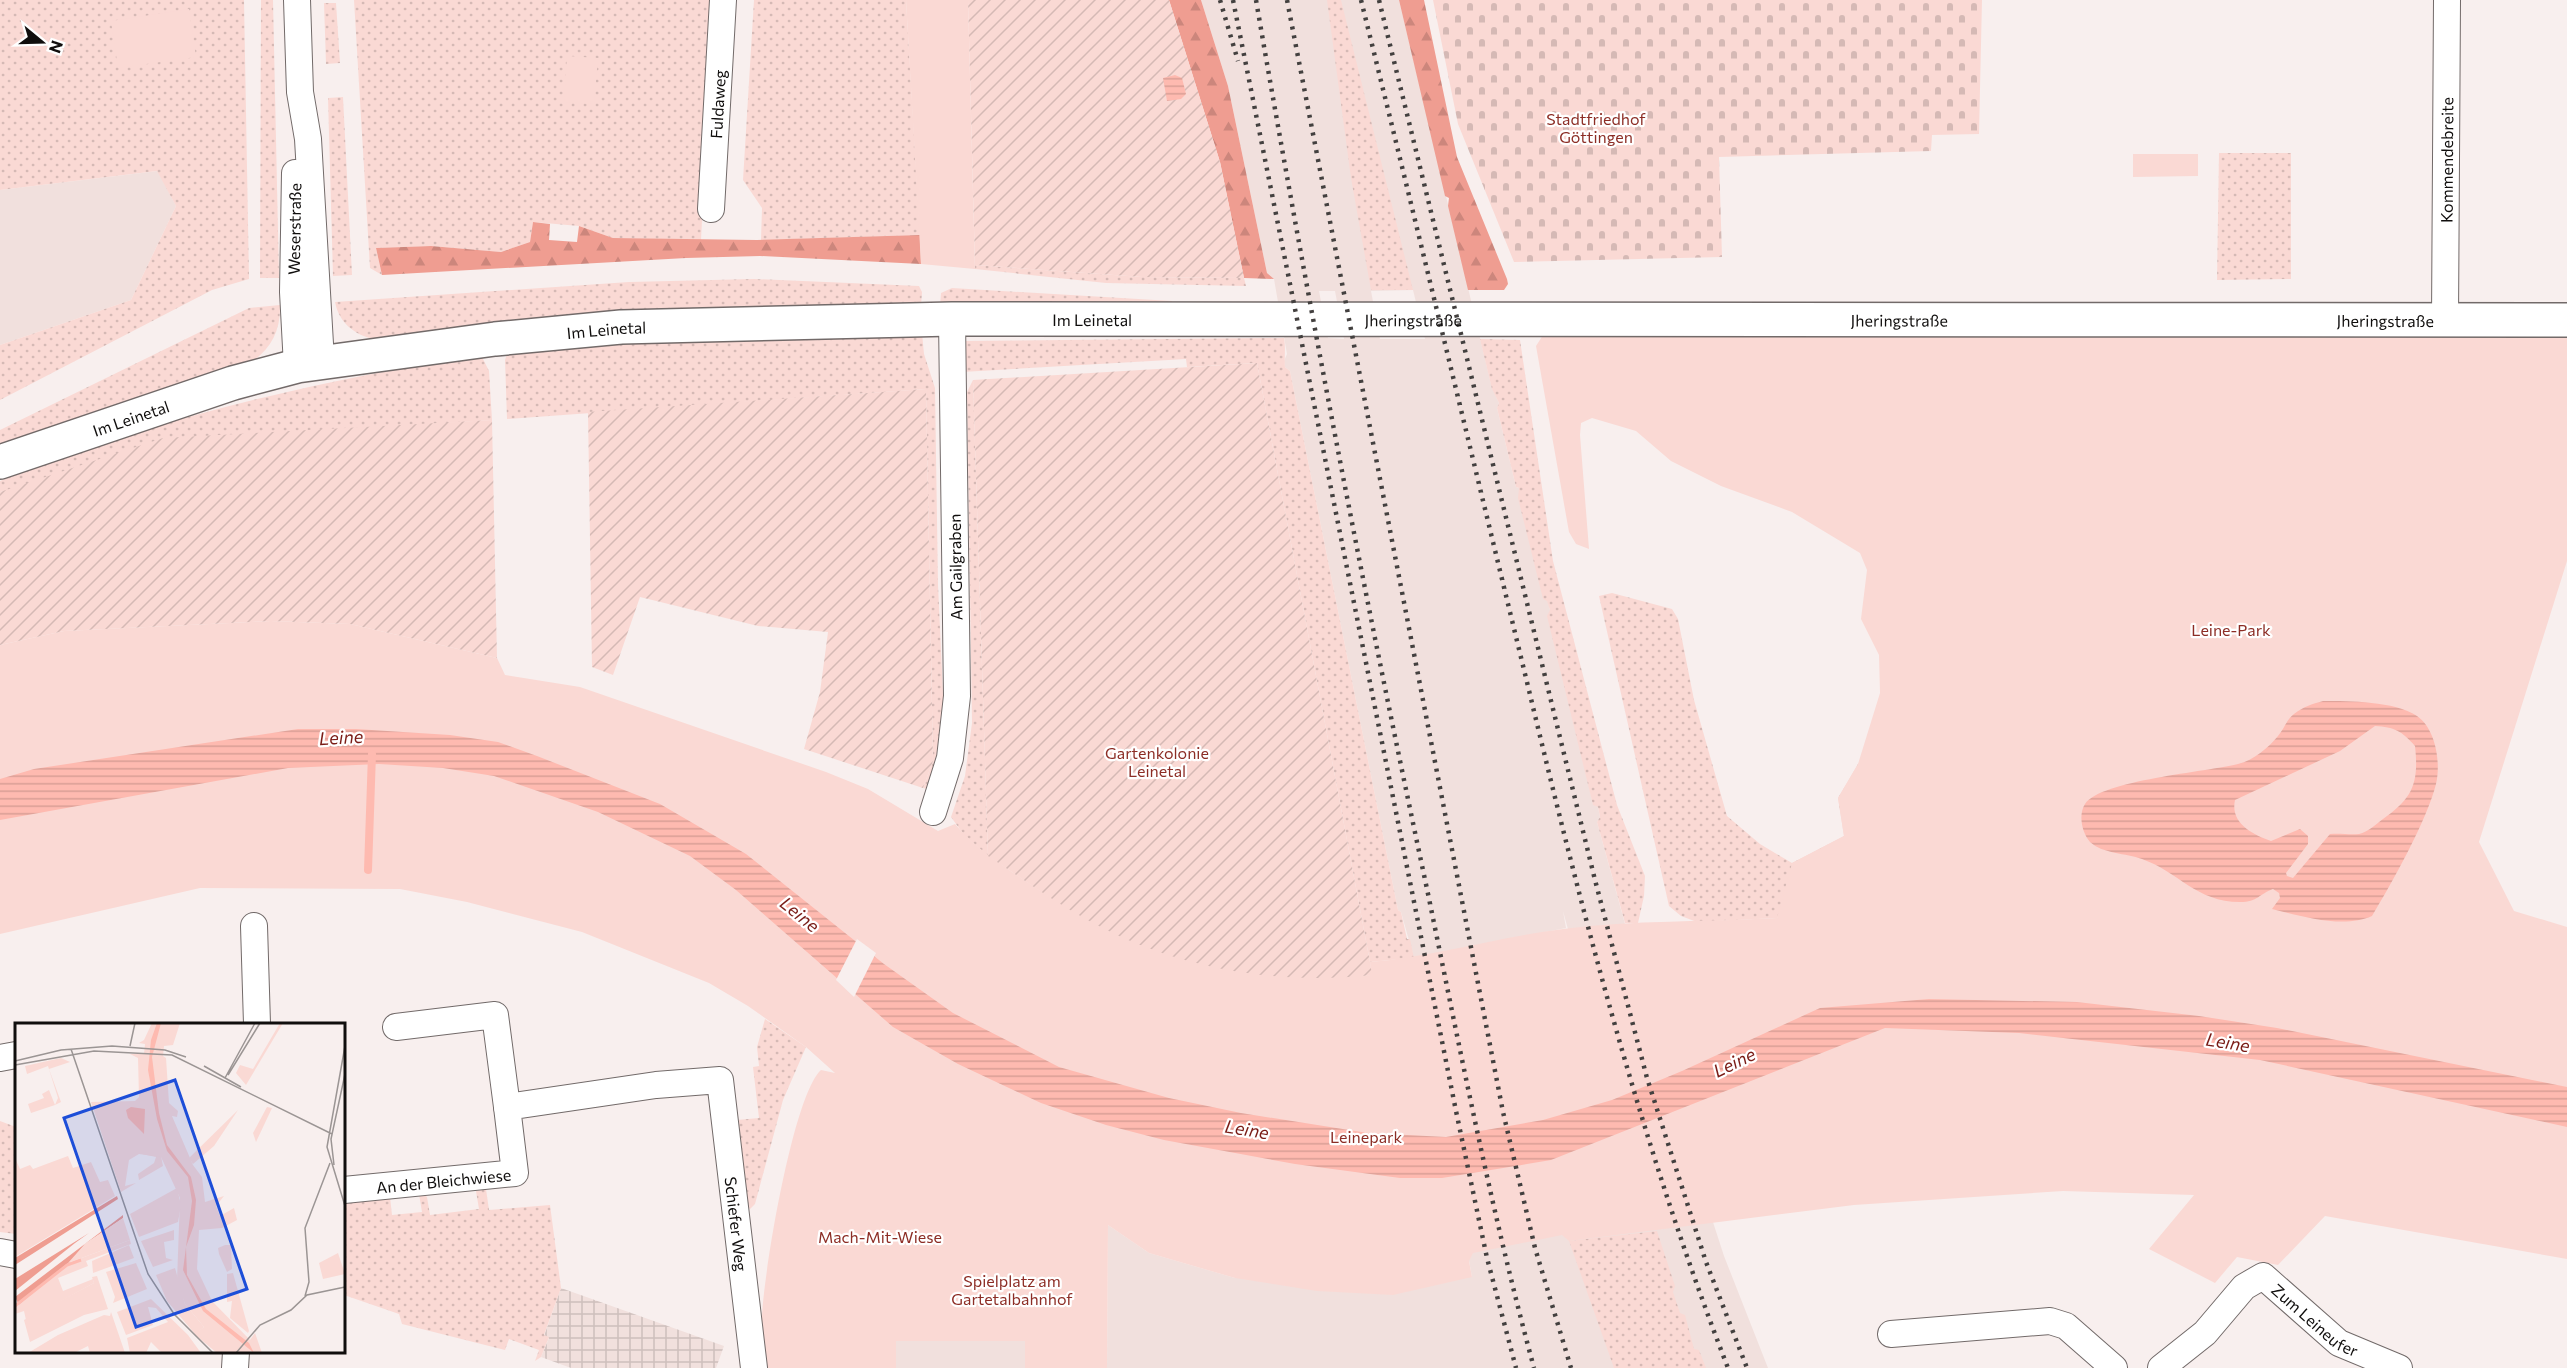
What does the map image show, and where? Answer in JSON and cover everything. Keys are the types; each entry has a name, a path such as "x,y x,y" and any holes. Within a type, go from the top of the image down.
{"main road":[{"name":"Im Leinetal","path":"0,462 233,383 309,363 505,338 621,327 952,319 1231,319"},
{"name":"Jheringstraße","path":"1231,319 2567,320"}],"street":[{"name":"Weserstraße","path":"297,0 300,92 295,139 293,268 309,363"},
{"name":"Fuldaweg","path":"711,209 723,0"},
{"name":"Kommendebreite","path":"2445,320 2447,0"},
{"name":"Am Gailgraben","path":"933,812 950,758 957,696 952,319"},
{"path":"254,926 257,1023"},
{"name":"An der Bleichwiese","path":"345,1190 515,1173 495,1015 396,1027"},
{"path":"0,1058 15,1055"},
{"name":"Schiefer Weg","path":"507,1107 656,1085 720,1080 754,1368"},
{"path":"0,1252 15,1255"},
{"name":"Zum Leineufer","path":"2161,1368 2205,1333 2244,1287 2263,1276 2339,1343 2399,1368"},
{"path":"1891,1334 2050,1321 2066,1326 2114,1368"},
{"path":"235,1368 236,1353"}],"shaded area":[{"path":"1201,0 1399,0 1492,388 1499,403 1497,408 1516,487 1519,488 1550,610 1593,804 1598,807 1600,817 1597,822 1673,1099 1724,1256 1768,1368 1107,1368 1108,1225 1149,1253 1235,1278 1472,1277 1414,958 1401,912 1398,910 1290,371 1285,367 1284,361 1287,354 1274,279 1267,273 1228,86","holes":["1413,290 1425,339 1380,339 1371,291","1319,291 1335,291 1344,339 1328,338","1563,911 1619,1115 1498,941 1566,928"]},
{"path":"158,171 176,206 131,300 0,345 0,190"},
{"path":"561,1288 724,1346 716,1368 571,1368 541,1357 549,1338 544,1336"},
{"path":"896,1341 1025,1341 1025,1368 896,1368"}],"green space":[{"path":"0,0 244,0 249,279 212,290 0,400 0,345 131,300 176,206 157,171 0,190"},
{"path":"261,0 273,0 279,278 260,278"},
{"path":"354,0 713,0 701,240 613,238 579,226 533,222 530,242 501,252 431,246 376,248 382,275 370,268"},
{"path":"754,0 906,0 920,235 761,240 762,208 743,180"},
{"path":"906,0 968,0 975,269 921,264"},
{"path":"968,0 1169,0 1220,162 1244,278 1142,277 975,265"},
{"path":"1169,0 1201,0 1228,86 1267,273 1274,279 1244,278 1220,162"},
{"path":"1327,0 1341,0 1413,290 1371,290 1351,178"},
{"path":"1399,0 1424,0 1457,157 1507,279 1508,284 1504,290 1468,290 1448,206 1449,198 1445,196"},
{"name":"Stadtfriedhof Göttingen","path":"1433,0 1982,0 1979,134 1932,135 1931,151 1719,157 1722,257 1514,262 1458,124"},
{"path":"324,3 336,3 340,63 326,64"},
{"path":"189,9 196,57 118,68 111,21"},
{"path":"567,56 598,58 594,104 564,102"},
{"path":"343,97 352,275 333,276 328,98"},
{"path":"2219,153 2291,153 2291,279 2217,280"},
{"path":"2133,154 2198,154 2198,176 2133,177"},
{"path":"533,222 550,224 549,240 577,242 579,226 613,238 757,240 920,235 921,264 760,256 382,275 376,248 431,246 501,252 530,242"},
{"path":"975,265 1142,277 1244,278 1246,286 1106,283 975,269"},
{"path":"754,279 919,286 922,292 921,306 718,308 617,313 373,339 359,334 348,326 340,316 335,302 629,282"},
{"path":"952,288 1172,301 1172,305 940,306 941,293"},
{"path":"280,305 278,325 271,342 259,356 243,367 68,421 0,449 0,430 249,308"},
{"path":"1545,332 2567,336 2567,561 2479,842 2514,911 2567,927 2567,1259 2325,1216 2278,1265 2237,1257 2215,1283 2149,1249 2194,1195 2063,1191 1854,1205 1569,1241 1562,1235 1473,1253 1469,1261 1472,1277 1393,1295 1317,1291 1235,1278 1149,1253 1108,1225 1107,1368 1025,1368 1025,1341 896,1341 896,1368 767,1368 762,1324 764,1296 781,1188 790,1148 810,1086 821,1070 835,1073 806,1047 748,1006 709,983 582,932 467,902 400,889 200,888 0,934 0,645 64,631 271,621 350,624 497,658 505,675 580,687 826,772 868,789 938,831 955,824 982,850 1012,872 1074,911 1114,932 1154,949 1194,961 1278,974 1371,975 1370,962 1563,929 1643,923 1777,918 1792,863 1844,836 1838,798 1858,764 1880,693 1879,655 1861,619 1867,570 1860,553 1792,512 1721,486 1671,461 1636,431 1592,418 1581,423 1580,435 1589,549 1576,544 1569,532 1536,346"},
{"path":"922,333 924,354 935,388 938,585 945,738 928,789 923,788 933,761 926,389 507,419 505,360 508,351 643,341"},
{"path":"1284,338 1285,367 1290,371 1398,910 1401,912 1407,939 1410,939 1414,958 1370,962 1257,363 1187,367 1186,359 962,372 961,341"},
{"path":"1480,339 1520,340 1553,561 1617,805 1645,876 1644,896 1638,923 1625,923 1597,822 1600,817 1598,807 1593,805 1547,616 1550,610 1547,601 1543,599 1518,498 1519,488 1516,487 1497,408 1499,403 1492,389"},
{"path":"481,355 489,371 492,420 343,430 0,492 0,481 117,438 177,420 297,390"},
{"name":"Gartenkolonie Leinetal","path":"1257,363 1372,975 1297,978 1260,975 1223,969 1151,949 1084,918 988,856 973,380"},
{"path":"973,380 988,856 964,835 951,817 965,776 972,723 967,392"},
{"path":"926,389 933,761 923,788 804,749 820,692 828,632 758,626 640,597 613,675 592,667 588,412"},
{"path":"492,420 497,658 350,624 271,621 64,631 0,645 0,492 163,438"},
{"path":"2097,543 1777,918 1697,922 1681,916 1669,906 1599,596 1612,593 1672,609 1678,619 1694,700 1727,816 1760,844 1792,863 1844,836 1838,798 1858,764"},
{"path":"765,1019 806,1047 783,1100 755,1204 750,1209 747,1206 737,1120 759,1118 753,1067 759,1066 757,1047"},
{"path":"0,1121 15,1127 15,1234 0,1232"},
{"path":"486,1189 489,1210 550,1205 561,1288 544,1335 549,1337 541,1357 535,1361 539,1350 509,1339 505,1350 402,1324 399,1314 345,1295 345,1203 390,1197 392,1215 422,1212 419,1194 422,1193 427,1197 430,1215 479,1209 476,1191"},
{"path":"1657,1231 1675,1286 1673,1292 1680,1313 1685,1315 1694,1349 1699,1350 1706,1368 1614,1368 1569,1241"}],"water":[{"path":"1175,75 1182,78 1186,94 1181,99 1167,101 1163,78"},
{"path":"2323,701 2372,703 2407,711 2417,716 2429,729 2436,747 2438,766 2436,784 2425,815 2372,916 2361,920 2336,921 2309,918 2272,909 2280,898 2279,893 2273,889 2246,902 2225,901 2199,892 2167,871 2142,859 2101,849 2087,838 2082,824 2082,813 2085,804 2095,796 2132,783 2244,762 2255,757 2270,745 2294,714","holes":["2375,726 2397,731 2415,746 2416,770 2412,789 2401,804 2366,832 2330,834 2293,878 2287,876 2286,873 2308,844 2308,836 2300,829 2271,841 2257,835 2239,821 2234,808 2235,800 2340,751"]},
{"name":"Leine","path":"298,729 356,729 450,735 498,742 660,804 746,854 884,964 953,1013 1059,1067 1169,1098 1241,1113 1368,1133 1446,1137 1543,1120 1612,1100 1820,1008 1929,999 2077,1002 2199,1016 2277,1028 2567,1087 2567,1127 2260,1060 2019,1033 1885,1028 1551,1160 1442,1178 1400,1178 1295,1164 1164,1140 1106,1125 1041,1103 958,1064 893,1027 736,890 690,856 598,812 494,776 443,768 379,764 288,768 0,820 0,779 34,769"}],"pier":[{"path":"857,939 876,953 854,997 836,980"}],"waterway":[{"path":"368,870 372,754"}],"railway":[{"path":"1220,0 1238,61"},
{"path":"1233,0 1456,1111 1487,1258 1516,1368"},
{"path":"1256,0 1295,223 1381,667 1477,1129 1518,1309 1534,1368"},
{"path":"1287,0 1503,1112 1535,1248 1571,1368"},
{"path":"1361,0 1547,766 1615,1027 1668,1199 1728,1368"},
{"path":"1379,0 1595,880 1647,1078 1706,1262 1747,1368"}],"park label":[{"name":"Leine-Park","path":"2231,629"},
{"name":"Leinepark","path":"1366,1136"},
{"name":"Mach-Mit-Wiese","path":"880,1236"},
{"name":"Spielplatz am Gartetalbahnhof","path":"1012,1289"}]}
